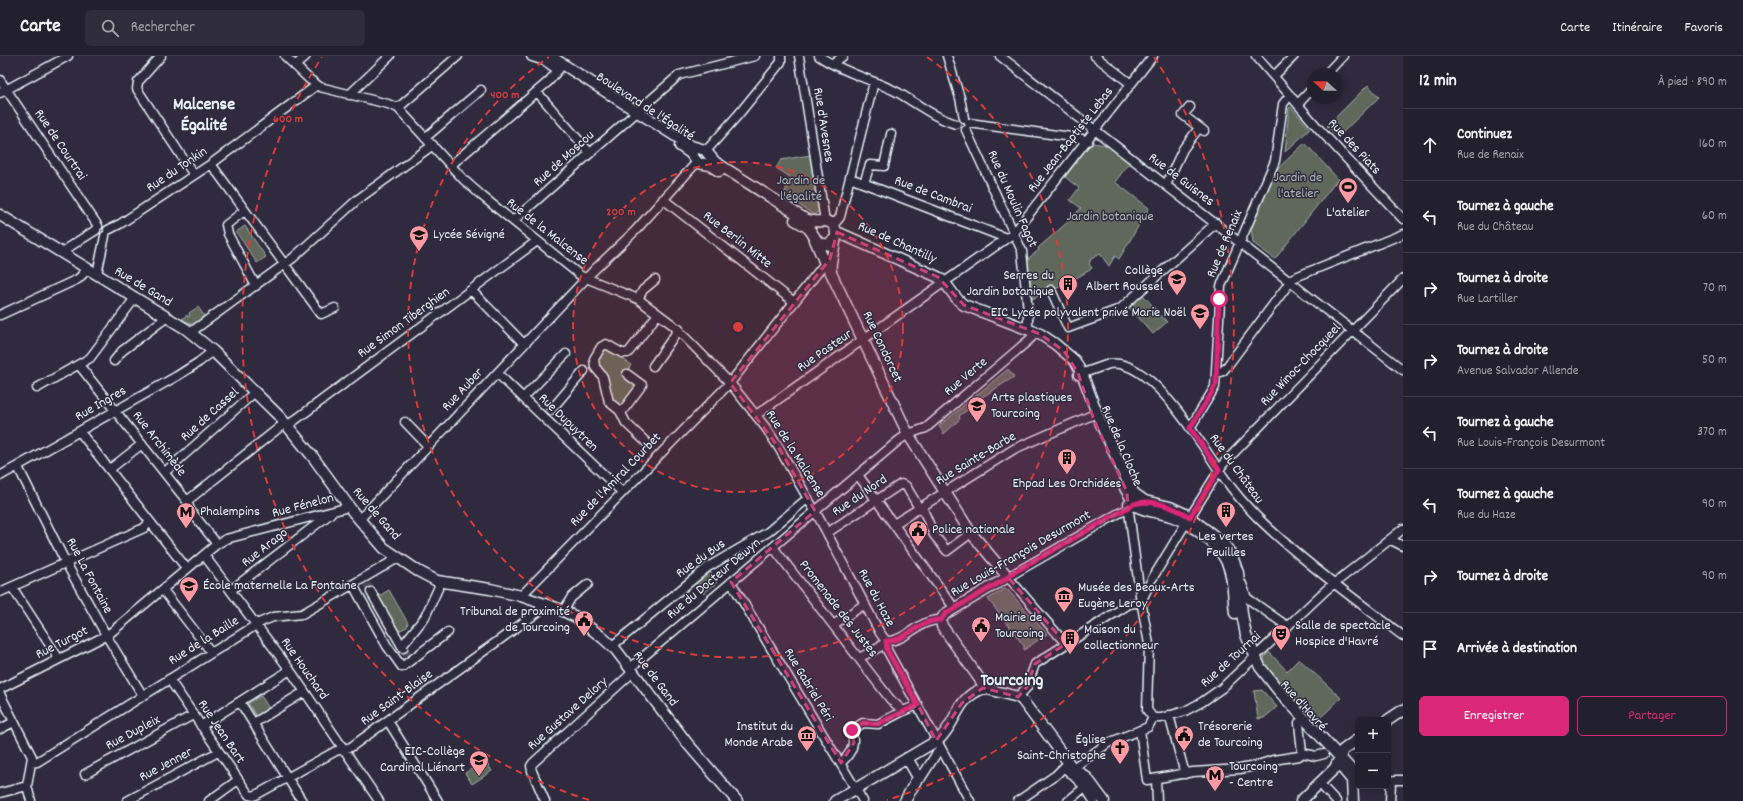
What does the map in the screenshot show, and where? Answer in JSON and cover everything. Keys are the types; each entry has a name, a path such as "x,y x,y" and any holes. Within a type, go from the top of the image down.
{"main road":[{"name":"Boulevard de l'Égalité","path":"550,56 690,153 698,161 712,166 808,228 815,238"},
{"name":"Boulevard de l'Égalité","path":"536,57 545,60 634,114 691,146 705,151 715,162 805,219 814,222 826,221"},
{"path":"698,161 707,160 705,151"},
{"name":"Rue de Gand","path":"0,215 191,332 213,351 286,424 313,457 349,507 378,542 398,558 423,574 441,582 490,588 521,596 564,610 576,617 612,646 704,764 737,801"},
{"path":"828,262 836,235 834,225 826,221 814,228 815,238 820,244 825,245 831,243 836,235"},
{"name":"Rue de Chantilly","path":"836,235 938,277 945,282"},
{"name":"Rue Condorcet","path":"815,238 828,262 831,273 908,434 971,533 1008,577"},
{"path":"945,282 959,302 964,305 1032,331 1051,340 1064,351 1080,375"},
{"name":"Rue de la Cloche","path":"1080,375 1095,414 1128,484 1131,499"},
{"path":"1131,499 1141,499 1170,507 1213,535 1226,548 1235,563 1240,584 1245,630 1252,659"},
{"path":"1131,499 1143,509 1188,520 1214,545 1227,562 1231,576 1239,632 1252,659"},
{"name":"Rue Louis-François Desurmont","path":"941,620 945,614 1008,577"},
{"path":"941,620 942,626 981,680 984,688"},
{"name":"Rue d'Havré","path":"1252,659 1260,680 1299,723 1340,761"},
{"name":"Rue d'Havré","path":"1252,659 1340,761"},
{"path":"835,801 908,758 938,745 962,702 984,688 1018,697 1027,705 1068,766 1087,778 1104,801"},
{"path":"1391,718 1403,710"},
{"path":"1391,725 1403,717"},
{"path":"1340,761 1345,748 1355,741"},
{"path":"1307,801 1340,761 1355,748"},
{"path":"905,801 918,778 908,758"},
{"path":"1340,761 1355,774"},
{"path":"1340,761 1351,779 1353,801"},
{"path":"1301,801 1321,785"},
{"path":"1360,789 1360,801"}],"street":[{"path":"3,91 68,56"},
{"path":"161,56 140,80 137,89 194,175"},
{"path":"285,56 317,85 398,108 455,57"},
{"path":"295,66 306,56"},
{"path":"349,95 390,56"},
{"name":"Rue de Moscou","path":"513,221 682,73 755,56"},
{"name":"Rue d'Avesnes","path":"798,56 826,221"},
{"path":"819,56 833,64 896,92 945,120 956,124 958,119 966,124 1088,140"},
{"path":"833,64 843,56"},
{"name":"Rue du Moulin Fagot","path":"947,56 960,98 966,124 1023,257 1028,311 1032,331"},
{"name":"Rue de Guisnes","path":"1000,56 1403,370"},
{"path":"1095,56 1131,84"},
{"name":"Rue Jean-Baptiste Lebas","path":"1006,238 1014,233 1153,56"},
{"name":"Rue des Piats","path":"1256,56 1403,219"},
{"path":"1274,76 1294,56"},
{"path":"1332,68 1343,56"},
{"path":"705,151 742,111 781,59"},
{"path":"451,165 537,92 559,69"},
{"name":"Rue de Courtrai","path":"0,80 3,91 97,228"},
{"path":"826,221 836,222 839,219 874,82"},
{"name":"Rue du Tonkin","path":"106,233 212,164 317,85"},
{"path":"425,138 481,90"},
{"path":"537,92 590,153"},
{"path":"1298,104 1307,94"},
{"name":"Rue de Renaix","path":"1190,428 1213,391 1217,373 1220,291 1276,159 1283,104 1290,95"},
{"path":"1166,185 1183,149 1202,130 1183,115 1190,106"},
{"name":"Rue de la Malcense","path":"398,108 475,190 537,240 586,278 638,299 679,329 730,383 774,439 815,511"},
{"path":"864,183 870,165 884,166 891,134"},
{"path":"191,332 284,265 357,200 433,145"},
{"name":"Rue Auber","path":"360,520 586,278 624,243 698,161"},
{"path":"212,164 244,211 321,314 334,308"},
{"name":"Rue de Cambrai","path":"850,178 1006,238"},
{"name":"Rue Berlin Mitte","path":"663,199 794,302"},
{"path":"244,211 226,225 228,234 256,286"},
{"path":"1051,290 1068,328 1120,309 1216,223"},
{"path":"0,315 92,272 106,233 104,225 69,247 63,254"},
{"path":"1217,373 1223,371 1228,365 1290,281 1297,276 1403,234"},
{"name":"Rue Pasteur","path":"756,415 1006,238"},
{"name":"Rue Simon Tiberghien","path":"187,501 286,424 537,240"},
{"name":"Rue de l'Amiral Courbet","path":"521,596 658,453 730,383 794,302 828,262"},
{"name":"Rue Winoc-Chocqueel","path":"1141,602 1151,581 1219,470 1403,279"},
{"path":"638,299 643,290 655,280"},
{"path":"470,290 524,344"},
{"path":"37,388 79,365 93,355 135,298"},
{"path":"647,443 626,423 622,413 608,400 602,375 594,364 594,356 601,347 606,344 622,353 628,353 658,314"},
{"path":"114,361 122,351 167,317"},
{"path":"653,366 679,329"},
{"name":"Rue Verte","path":"858,475 908,434 919,431 933,422 1032,331"},
{"name":"Rue Ingres","path":"0,476 194,366 213,351"},
{"path":"523,398 566,354"},
{"name":"Rue du Château","path":"1080,375 1111,363 1134,370 1156,385 1176,406 1219,470 1253,514 1334,584 1402,632"},
{"name":"Rue Archimède","path":"79,365 165,472 187,501 190,510 217,544"},
{"path":"547,415 584,371"},
{"name":"Rue Dupuytren","path":"497,373 523,398 547,415 622,492"},
{"path":"622,413 642,385 627,374"},
{"name":"Rue de Cassel","path":"165,472 255,392"},
{"name":"Rue Sainte-Barbe","path":"894,524 1016,448 1095,414"},
{"path":"404,422 428,446"},
{"path":"80,432 188,569"},
{"path":"110,469 142,444"},
{"name":"Rue La Fontaine","path":"18,467 66,563 106,636 143,696"},
{"path":"858,475 955,609"},
{"name":"Rue du Docteur Dewyn","path":"632,670 731,582 858,475"},
{"name":"Rue du Nord","path":"827,533 900,485 904,484 920,508"},
{"name":"Rue du Bus","path":"612,646 708,568 768,532 808,498"},
{"name":"Rue Louis-François Desurmont","path":"1008,577 1131,499"},
{"name":"Rue de la Cloche","path":"1131,499 1141,602 1149,649 1147,710 1153,718"},
{"name":"Rue Fénelon","path":"204,555 217,544 226,539 349,507"},
{"path":"920,508 934,535 947,551 971,533"},
{"name":"Rue du Haze","path":"815,511 880,633 886,641 887,650 970,801"},
{"name":"Rue Arago","path":"231,590 333,512"},
{"path":"0,592 153,525"},
{"name":"Rue de Tournai","path":"1153,718 1161,718 1185,711 1207,699 1227,684 1287,626 1334,584 1403,529"},
{"path":"1391,540 1403,546"},
{"name":"Promenade des Justes","path":"773,547 858,658 890,698 903,711"},
{"name":"Rue Houchard","path":"204,555 290,670 379,801"},
{"name":"Rue Turgot","path":"0,689 106,636 204,555"},
{"name":"Rue de la Baille","path":"32,763 37,762 256,624 273,617 302,614 353,585 365,581 398,558"},
{"path":"1008,577 1066,644"},
{"path":"371,592 402,647 426,615 441,582"},
{"name":"Rue Gabriel Péri","path":"731,582 863,801"},
{"path":"564,610 571,598 588,584"},
{"path":"1240,584 1242,584 1247,598 1287,626"},
{"path":"353,585 387,646 402,667 410,658 448,632"},
{"path":"12,587 59,659"},
{"path":"162,590 211,652"},
{"path":"1018,697 1027,688 1035,664 1130,604 1141,602"},
{"name":"Rue Saint-Blaise","path":"254,796 344,749 351,747 538,612 544,603"},
{"path":"833,625 865,604"},
{"name":"Rue Louis-François Desurmont","path":"858,658 880,647 886,641 894,640 932,620 941,620"},
{"path":"201,726 290,670"},
{"name":"Rue Gustave Delory","path":"545,801 532,771 533,763 632,670"},
{"name":"Rue Jean Bart","path":"169,679 238,780 249,795 254,796"},
{"path":"254,723 304,692"},
{"path":"0,694 30,754 32,763 27,786 31,801"},
{"path":"240,702 302,801"},
{"path":"840,763 846,757 854,743 852,730 863,723 878,724 918,705"},
{"name":"Rue Dupleix","path":"85,774 193,715"},
{"path":"1169,715 1185,774"},
{"path":"1018,801 1068,766 1108,743 1148,727 1153,718"},
{"path":"388,721 438,801"},
{"path":"0,728 14,722"},
{"path":"1299,723 1302,754"},
{"path":"1140,730 1147,780 1185,774 1247,768 1273,760 1299,756 1302,754 1316,756 1324,754"},
{"path":"918,778 921,778 938,745"},
{"name":"Rue Jenner","path":"127,801 218,752"},
{"path":"1068,766 1092,798"},
{"path":"1157,801 1160,778"},
{"path":"210,801 238,780"},
{"path":"1390,801 1390,785 1399,780"},
{"path":"1321,785 1336,801"},
{"path":"0,793 27,786"},
{"path":"1068,801 1084,788"}],"highlighted area":[{"path":"837,232 938,277 964,305 1040,334 1064,351 1078,373 1094,420 1127,492 1128,507 1007,576 1066,644 1035,664 1027,687 1018,697 983,688 962,703 936,741 918,705 878,724 863,723 852,730 854,743 841,763 731,582 815,511 779,448 730,383 830,259"}],"green space":[{"path":"1368,85 1379,97 1338,137 1327,126"},
{"path":"1291,107 1310,129 1285,152 1289,108"},
{"name":"Jardin botanique","path":"1091,143 1107,145 1130,162 1115,182 1149,208 1119,259 1115,256 1109,266 1100,254 1091,259 1089,264 1092,268 1090,270 1066,284 1032,299 1028,261 1030,257 1039,250 1038,248 1069,221 1081,208 1070,200 1079,188 1065,177"},
{"name":"Jardin de l'atelier","path":"1305,143 1338,179 1275,259 1253,243 1251,229 1276,170"},
{"name":"Jardin de l'égalité","path":"810,155 819,211 814,215 784,195 790,177 776,168 781,160"},
{"path":"245,226 266,257 257,263 236,232"},
{"path":"1143,295 1167,322 1153,334 1129,307"},
{"path":"198,307 205,317 193,325 182,319 187,315 188,317 190,316 189,313"},
{"path":"605,349 610,349 631,365 625,375 638,386 622,409 611,400 598,367 596,357"},
{"path":"1008,369 1014,377 979,399 980,401 959,416 960,419 944,434 939,426"},
{"path":"709,571 718,581 704,594 694,583"},
{"path":"1004,589 1007,589 1047,634 1024,650 1024,646 988,599"},
{"path":"389,590 408,623 407,627 396,632 377,597"},
{"path":"1269,652 1287,671 1299,659 1341,698 1316,722 1264,667 1264,657"},
{"path":"1262,690 1277,707 1264,718 1258,719 1254,691"},
{"path":"261,696 269,708 256,716 248,703"},
{"path":"485,760 492,771 472,784 465,773"}],"tunnel":[{"path":"647,443 656,452"},
{"path":"367,584 371,592"},
{"path":"403,648 408,655"}],"place":[{"name":"L'atelier","path":"1348,204"},
{"name":"Lycée Sévigné","path":"419,252"},
{"name":"Collège Albert Roussel","path":"1177,296"},
{"name":"Serres du Jardin botanique","path":"1068,301"},
{"name":"EIC Lycée polyvalent privé Marie Noël","path":"1200,330"},
{"name":"Arts plastiques Tourcoing","path":"977,423"},
{"name":"Ehpad Les Orchidées","path":"1067,475"},
{"name":"Les vertes Feuilles","path":"1226,528"},
{"name":"Phalempins","path":"186,529"},
{"name":"Police nationale","path":"918,547"},
{"name":"École maternelle La Fontaine","path":"189,603"},
{"name":"Musée des Beaux-Arts Eugène Leroy","path":"1064,613"},
{"name":"Tribunal de proximité de Tourcoing","path":"584,637"},
{"name":"Mairie de Tourcoing","path":"981,643"},
{"name":"Salle de spectacle Hospice d'Havré","path":"1281,651"},
{"name":"Maison du collectionneur","path":"1070,655"},
{"name":"Institut du Monde Arabe","path":"807,752"},
{"name":"Trésorerie de Tourcoing","path":"1184,752"},
{"name":"Église Saint-Christophe","path":"1120,765"},
{"name":"EIC-Collège Cardinal Liénart","path":"479,777"},
{"name":"Tourcoing - Centre","path":"1215,792"}],"district":[{"name":"Malcense Égalité","path":"204,115"},
{"name":"Tourcoing","path":"1012,681"}],"route":[{"path":"852,730 863,723 878,724 918,705 887,650 886,641 894,640 932,620 941,620 945,614 1006,579 1013,573 1134,504 1144,502 1170,507 1190,517 1219,470 1190,428 1216,384 1219,299"}]}
